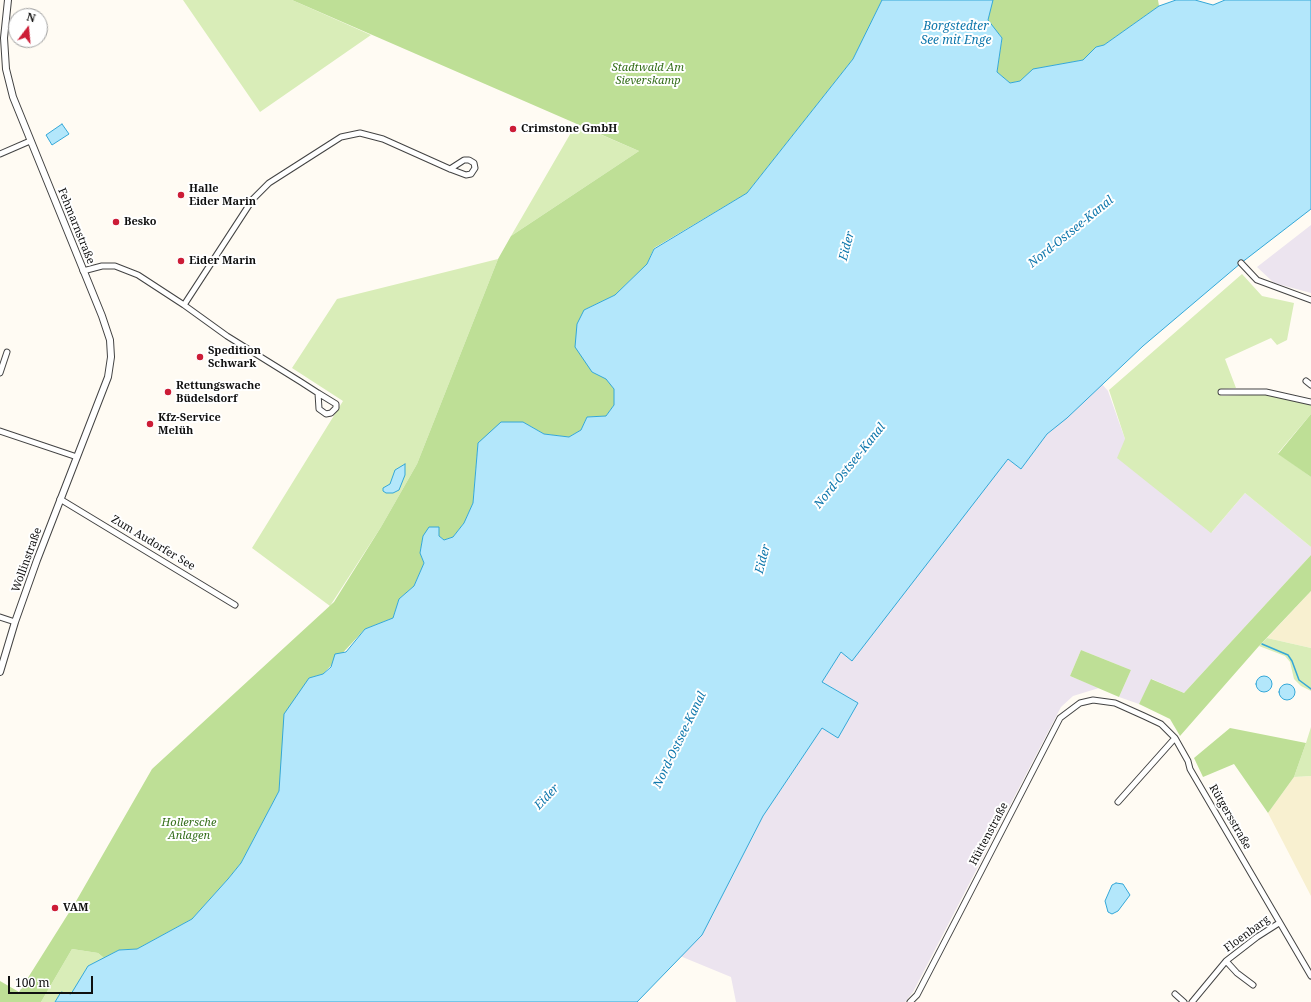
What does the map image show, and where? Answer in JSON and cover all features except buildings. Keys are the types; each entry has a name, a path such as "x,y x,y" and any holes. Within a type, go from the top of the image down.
{"street":[{"name":"Fehmarnstraße","path":"8,0 4,38 6,69 13,97 108,334 111,357 108,377 77,457"},
{"path":"184,305 253,199 269,183 341,137 360,133 383,139 450,169 466,175 471,174 475,168 474,163 469,160 464,160 450,169"},
{"path":"0,154 30,141"},
{"path":"1241,263 1257,280 1311,300"},
{"path":"83,271 102,266 115,266 138,275 184,305 227,336 318,393"},
{"path":"0,373 7,352"},
{"path":"1306,381 1311,385"},
{"path":"1221,392 1266,392 1311,402"},
{"path":"0,431 77,457"},
{"name":"Wollinstraße","path":"0,672 15,622 60,498 77,457"},
{"name":"Zum Audorfer See","path":"60,498 235,605"},
{"path":"0,617 15,622"},
{"name":"Hüttenstraße","path":"910,1002 916,995 958,916 1060,718 1080,703 1093,700 1104,700"},
{"name":"Rütgersstraße","path":"1104,700 1115,703 1161,724 1175,738 1188,761 1190,769 1311,976"},
{"path":"1118,802 1175,738"},
{"name":"Floenbarg","path":"1192,1002 1226,962 1257,937 1279,923"},
{"name":"Floenbarg","path":"1226,962 1237,973 1253,985"},
{"path":"1175,994 1184,1002"}],"shaded area":[{"path":"1311,225 1311,293 1274,283 1257,267"},
{"path":"1102,384 1108,391 1125,439 1212,532 1245,493 1311,547 1311,555 1184,693 1152,679 1139,704 1119,697 1131,670 1081,650 1070,676 1099,688 1073,696 1061,707 913,992 905,1002 736,1002 731,977 680,956 702,935 763,816 822,728 838,738 858,703 822,682 841,652 852,660 1008,458 1021,469 1047,434"},
{"path":"1311,591 1311,648 1267,638"},
{"path":"1311,776 1311,896 1268,813 1294,777"}],"green space":[{"path":"183,0 292,0 371,35 260,112"},
{"name":"Hollersche Anlagen","path":"292,0 882,0 853,59 747,193 654,248 647,264 615,295 584,310 592,372 607,379 614,389 614,405 606,416 587,417 581,430 569,437 544,434 523,422 478,443 473,503 464,523 453,537 444,540 439,536 423,536 420,553 424,563 414,586 399,599 393,618 365,629 323,674 309,678 281,772 279,791 241,863 228,879 192,919 137,949 119,950 104,958 98,953 72,949 41,1002 0,1002 0,981 19,992 75,903 152,769 334,602 381,527 417,464 498,259 511,236 639,151"},
{"path":"993,0 1158,0 1159,6 1104,45 1096,47 1083,60 1034,69 1020,81 1010,83 997,72 1002,38 987,20"},
{"path":"576,124 639,151 511,236"},
{"path":"498,259 417,464 381,527 330,606 252,548 343,401 292,368 337,299"},
{"path":"1242,274 1262,296 1294,303 1287,340 1277,345 1271,338 1225,359 1236,388 1219,389 1221,396 1266,394 1311,405 1311,414 1278,453 1311,477 1311,547 1245,493 1211,533 1117,458 1125,439 1109,390"},
{"path":"1311,414 1311,477 1278,454"},
{"path":"1311,555 1311,591 1259,646 1180,736 1170,719 1139,704 1151,679 1184,693"},
{"path":"1267,638 1311,648 1311,691 1301,686 1294,679 1290,662 1285,656 1259,646"},
{"path":"1081,650 1131,670 1119,697 1070,676"},
{"path":"1311,727 1311,776 1294,777 1306,743"},
{"path":"1230,728 1306,743 1294,777 1268,813 1234,764 1203,777 1194,758"},
{"path":"72,949 98,953 104,958 88,966 71,995 61,993 55,1002 41,1002"}],"water":[{"path":"882,0 993,0 988,20 1002,38 997,72 1010,83 1020,81 1033,69 1083,60 1096,47 1104,45 1159,6 1176,0 1195,0 1213,5 1225,0 1311,0 1311,209 1241,263 1143,346 1067,418 1047,434 1021,469 1008,459 852,661 841,652 822,682 858,703 838,738 822,728 763,816 702,935 637,1002 55,1002 61,992 71,994 88,966 119,950 137,949 192,919 228,879 241,863 279,791 284,714 309,678 323,674 331,667 335,654 346,652 365,629 393,618 399,599 414,586 424,563 420,553 423,536 429,527 439,527 439,536 444,540 453,537 464,523 473,503 478,443 501,422 523,422 544,434 569,437 581,430 587,417 606,416 614,405 614,389 606,379 592,372 575,347 577,324 584,310 615,295 647,264 654,249 747,193 853,59"},
{"path":"62,124 69,134 52,145 46,135"},
{"path":"405,464 405,475 399,490 393,493 386,493 383,491 383,488 390,484 395,470"},
{"path":"1264,676 1270,678 1272,684 1270,690 1264,692 1258,690 1256,684 1258,678"},
{"path":"1287,684 1293,686 1295,692 1293,698 1287,700 1281,698 1279,692 1281,686"},
{"path":"1116,883 1123,884 1130,895 1118,911 1112,914 1108,912 1105,901 1112,885"}],"waterway":[{"path":"1262,644 1288,655 1292,661 1299,680 1311,689"}],"place":[{"name":"Crimstone GmbH","path":"513,129"},
{"name":"Halle Eider Marin","path":"181,195"},
{"name":"Besko","path":"116,222"},
{"name":"Eider Marin","path":"181,261"},
{"name":"Spedition Schwark","path":"200,357"},
{"name":"Rettungswache Büdelsdorf","path":"168,392"},
{"name":"Kfz-Service Melüh","path":"150,424"},
{"name":"VAM","path":"55,908"}],"water label":[{"name":"Borgstedter See mit Enge","path":"956,34"},
{"name":"Nord-Ostsee-Kanal","path":"1071,232"},
{"name":"Eider","path":"847,246"},
{"name":"Nord-Ostsee-Kanal","path":"850,466"},
{"name":"Eider","path":"763,559"},
{"name":"Nord-Ostsee-Kanal","path":"680,740"},
{"name":"Eider","path":"547,797"}],"park label":[{"name":"Stadtwald Am Sieverskamp","path":"648,74"}]}
